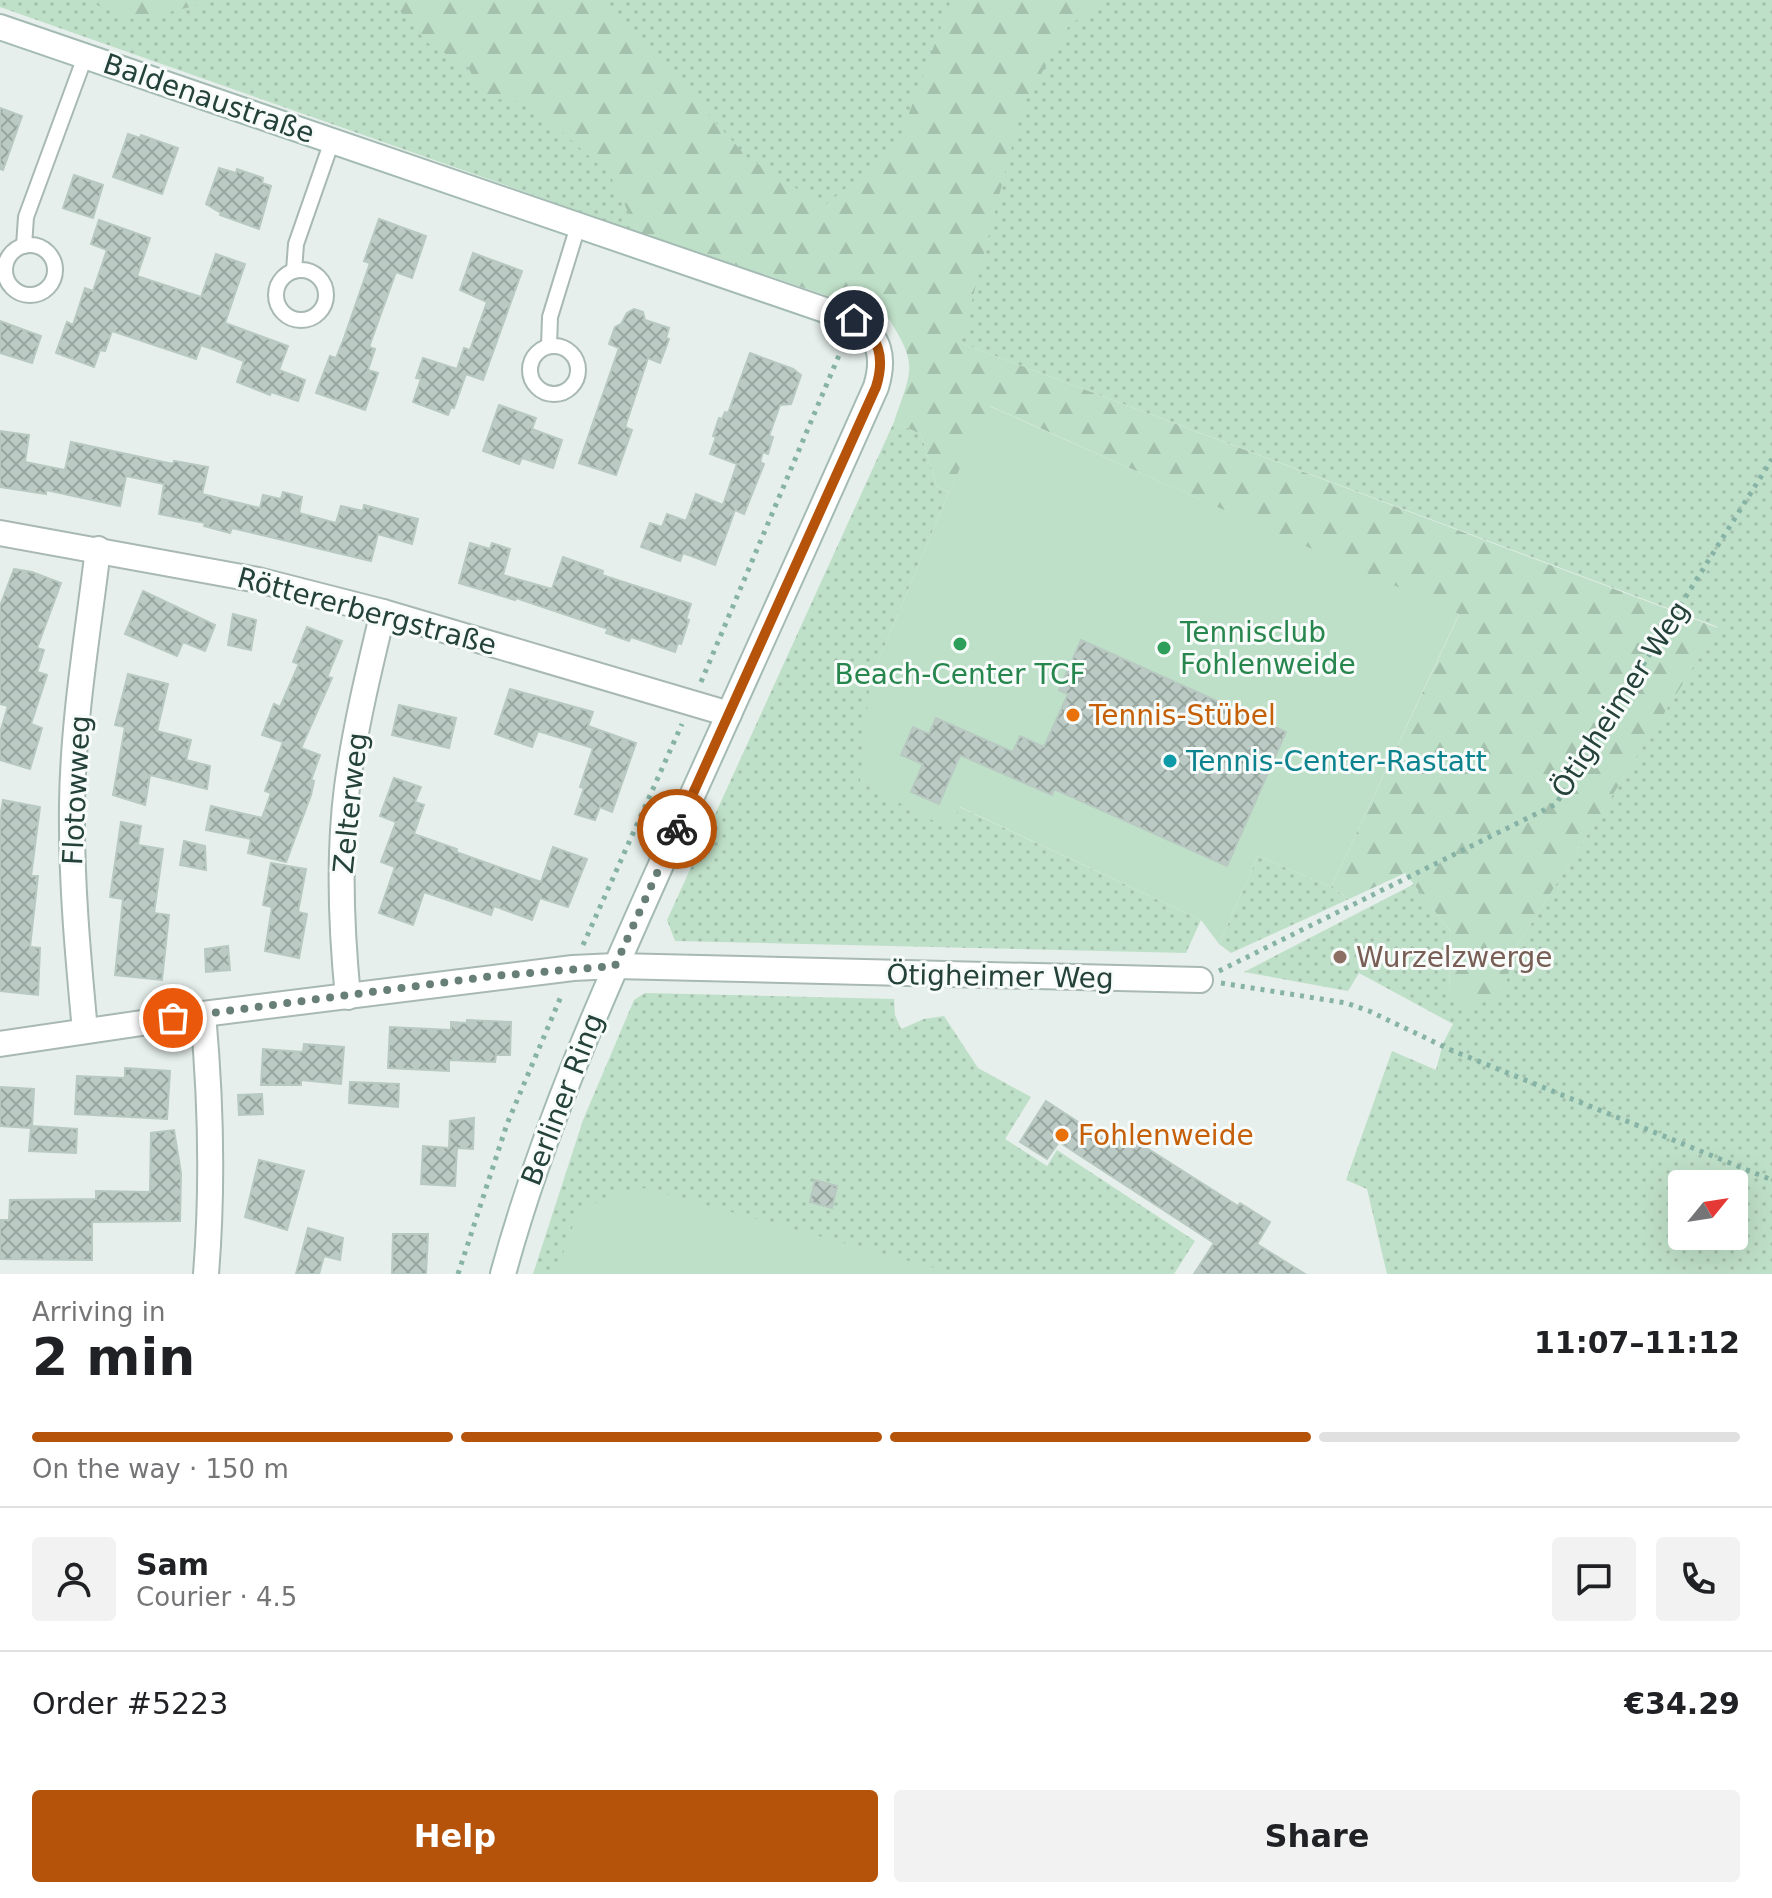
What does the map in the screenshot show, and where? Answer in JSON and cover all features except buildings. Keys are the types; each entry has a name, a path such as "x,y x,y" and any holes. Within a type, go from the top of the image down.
{"street":[{"name":"Baldenaustraße","path":"0,27 854,320"},
{"name":"Berliner Ring","path":"503,1274 522,1202 615,966 876,387 881,370 881,351 875,338 854,320"},
{"name":"Röttererbergstraße","path":"0,533 258,580 383,612 729,714"},
{"name":"Flotowweg","path":"85,1031 72,883 72,802 77,728 98,549"},
{"name":"Zelterweg","path":"348,997 342,929 342,859 347,789 359,714 383,612"},
{"name":"Ötigheimer Weg","path":"0,1044 203,1014 573,968 615,966 1200,980"},
{"path":"203,1014 210,1086 211,1145 206,1274"}],"lane":[{"name":"Baldenaustraße","path":"24,246 26,217 86,54"},
{"name":"Baldenaustraße","path":"294,271 296,244 332,141"},
{"path":"549,346 550,317 578,226"}],"path":[{"path":"458,1274 507,1124 692,703 854,320"},
{"name":"Ötigheimer Weg","path":"1200,980 1556,804 1772,459"},
{"path":"1200,980 1346,1003 1451,1050 1772,1180"}],"green space":[{"path":"0,0 1772,0 1772,1274 1387,1274 1367,1189 1346,1180 1392,1051 1436,1070 1443,1043 1453,1024 1359,973 1348,991 1244,972 1414,884 1451,932 1449,990 1502,995 1514,951 1718,627 961,343 611,175 638,232 0,7"},
{"path":"84,0 220,0 135,20"},
{"path":"390,0 605,0 747,157 824,206 897,146 951,0 1103,0 1068,27 1022,107 961,343 1718,628 1514,951 1503,995 1468,1008 1449,989 1451,932 1405,873 1349,899 1331,887 1459,615 990,406 949,492 937,487 921,434 894,422 909,368 904,346 887,316 638,232 610,175 526,103 483,97 468,67 428,43"},
{"name":"Tennisclub Fohlenweide","path":"989,406 1459,614 1331,887 1258,856 1219,944 1201,920 960,807 949,829 860,782 870,681 949,492"},
{"path":"894,422 921,434 937,487 949,492 870,681 948,829 959,807 1201,920 1186,953 675,941 667,920"},
{"path":"1258,856 1331,887 1349,899 1231,953 1219,944"},
{"path":"645,993 894,999 895,1015 901,1029 924,1019 944,1016 978,1068 1031,1097 1005,1139 1047,1166 1057,1150 1195,1241 1174,1274 533,1274 583,1120 634,1000"},
{"path":"644,1188 948,1274 558,1274 568,1237 583,1213 606,1198"}],"way so far":[{"path":"173,1018 493,976 615,966 677,829"}],"place":[{"name":"Beach-Center TCF","path":"960,644"},
{"name":"Tennisclub Fohlenweide","path":"1164,648"},
{"name":"Tennis-Stübel","path":"1073,715"},
{"name":"Tennis-Center-Rastatt","path":"1170,761"},
{"name":"Wurzelzwerge","path":"1340,957"},
{"name":"Fohlenweide","path":"1062,1135"}],"route":[{"path":"677,829 876,387 881,370 881,351 875,338 854,320"}]}
